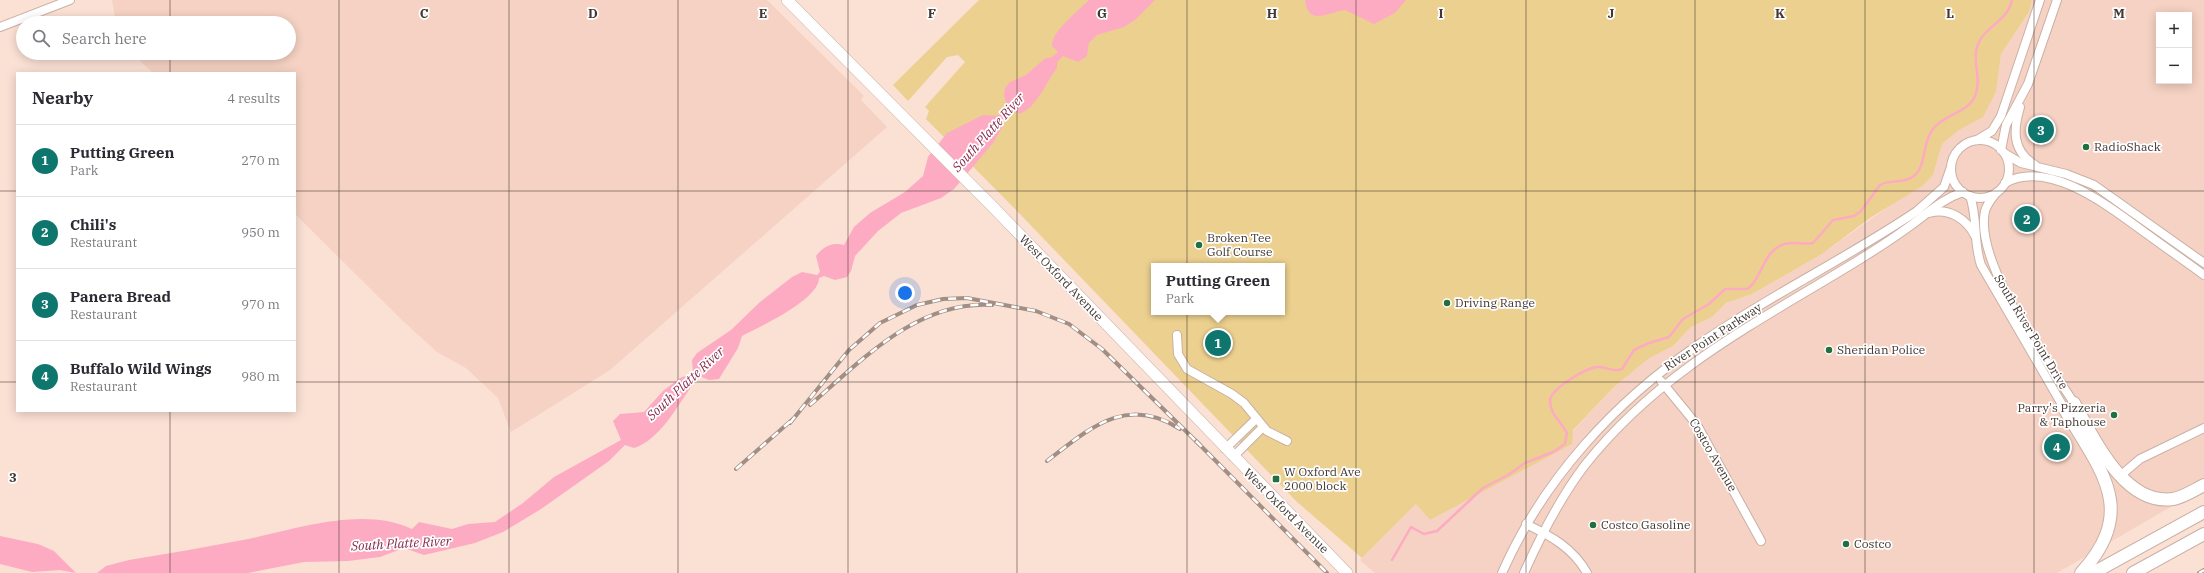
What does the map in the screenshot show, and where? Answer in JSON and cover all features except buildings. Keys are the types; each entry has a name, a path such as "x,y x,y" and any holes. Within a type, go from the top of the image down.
{"highway":[{"path":"2069,405 2120,476 2136,491 2162,499 2181,497 2204,485"},
{"path":"2069,405 2102,474 2111,500 2111,520 2106,538 2095,556 2081,573"},
{"path":"2093,573 2204,512"},
{"path":"2133,573 2204,534"}],"main road":[{"name":"West Oxford Avenue","path":"787,0 980,194 1229,453 1347,573"},
{"name":"West Oxford Avenue","path":"1333,558 1354,573"}],"street":[{"path":"29,16 70,0"},
{"path":"2040,0 2001,116 1992,131 1964,145 1958,151 1951,167 1954,182 1966,194 1983,198 1996,193 2005,183 2020,177 2036,176 2080,190 2118,213 2204,275"},
{"path":"2042,168 2024,156 2015,141 2015,122 2057,0"},
{"path":"0,27 16,21"},
{"path":"2005,183 2009,167 2003,151 2006,125 2024,93"},
{"path":"1976,140 1989,142 2014,160 2066,174 2094,185 2204,263"},
{"name":"River Point Parkway","path":"1502,573 1526,524 1550,487 1614,413 1656,375 1699,344 1735,321 1917,211 1944,187 1951,167"},
{"name":"South River Point Drive","path":"1996,193 1987,205 1985,218 1985,235 1993,267 2069,405"},
{"name":"River Point Parkway","path":"1524,573 1543,532 1565,494 1592,456 1627,418 1664,384 1729,339 1867,255 1944,200 1966,194"},
{"name":"South River Point Drive","path":"1966,194 1975,216 1979,258 1984,272 2069,405"},
{"path":"1924,214 1939,210 1954,215 1968,226 1976,239"},
{"path":"1178,335 1178,354 1184,366 1195,374 1232,394 1244,403 1263,427 1287,441"},
{"name":"Costco Avenue","path":"1656,375 1701,432 1761,541"},
{"path":"1229,453 1256,419"},
{"path":"1229,453 1263,427"},
{"path":"2120,476 2140,459 2204,428"},
{"path":"1526,524 1543,532 1569,550 1587,573"}],"shaded area":[{"path":"112,0 767,0 864,96 861,100 887,127 610,370 511,432 498,398 466,368 437,352 403,321 296,215 296,72 152,72 139,60 296,60 296,16 115,16"},
{"name":"Broken Tee Golf Course","path":"979,0 2032,0 2029,12 2001,54 1996,92 1983,117 1959,130 1942,144 1933,175 1922,186 1870,218 1822,254 1752,294 1726,303 1712,317 1691,327 1673,346 1648,359 1614,387 1573,430 1572,444 1430,520 1416,504 1362,558 1296,501 1017,211 926,119 929,111 925,107 965,62 958,55 947,57 908,101 893,85"},
{"path":"2032,0 2204,0 2204,480 2179,502 2057,573 1375,573 1360,560 1416,504 1430,520 1571,433 1614,387 1648,359 1673,346 1691,327 1712,317 1726,303 1752,294 1822,254 1933,175 1942,144 1959,130 1983,116 1996,92 2001,54 2029,12"}],"water":[{"name":"South Platte River","path":"1089,0 1155,0 1135,20 1124,27 1097,35 1089,43 1087,56 1078,62 1063,56 1057,62 1057,68 1037,100 1020,114 1013,110 1002,120 1003,126 993,143 954,189 941,198 901,213 878,231 855,256 851,271 847,277 835,280 824,276 819,278 816,286 799,304 742,336 738,348 719,379 709,380 699,376 695,379 668,421 652,438 634,448 625,445 609,461 541,509 503,532 475,543 424,555 404,548 380,557 348,561 304,562 248,573 97,573 106,566 129,560 350,519 372,519 393,522 412,529 419,522 452,529 468,524 495,522 523,503 554,477 621,440 613,421 620,414 644,412 663,391 680,378 693,373 692,360 697,353 731,330 760,302 792,277 802,272 817,275 820,272 816,256 825,247 836,244 844,245 854,227 870,213 905,192 923,176 928,157 947,133 983,115 997,116 1007,106 1004,96 1005,88 1010,82 1026,75 1044,59 1052,57 1058,52 1052,46 1056,34"},
{"path":"1305,0 1406,0 1395,13 1374,24 1345,10 1327,15 1315,16 1310,14"},
{"path":"0,536 38,544 54,551 76,573 60,570 32,572 0,564"}],"waterway":[{"path":"1392,560 1411,527 1424,534 1437,531 1483,488 1508,475 1525,463 1553,452 1565,444 1567,433 1550,406 1552,396 1562,385 1593,368 1601,367 1615,370 1622,369 1634,350 1649,343 1669,337 1683,319 1709,304 1725,289 1747,289 1751,286 1769,256 1778,247 1788,243 1813,243 1833,220 1854,216 1861,211 1880,185 1889,182 1906,180 1914,176 1921,166 1927,140 1933,129 1943,120 1962,110 1972,102 1978,82 1976,55 1979,42 1987,31 2006,13 2012,0"}],"railway":[{"path":"790,423 849,350 880,323 917,305 943,299 967,298 1036,311 1069,324 1102,349 1200,445"},
{"path":"810,405 871,352 893,336 916,323 940,312 965,306 992,305"},
{"path":"1047,461 1093,428 1109,420 1125,415 1142,415 1161,419 1180,429"},
{"path":"736,469 793,419"},
{"path":"1196,441 1327,573"},
{"path":"2199,573 2204,570"}],"place":[{"name":"Panera Bread","path":"2041,130"},
{"name":"RadioShack","path":"2086,147"},
{"name":"Chili's","path":"2027,219"},
{"name":"Broken Tee Golf Course","path":"1199,245"},
{"name":"Driving Range","path":"1447,303"},
{"name":"Putting Green","path":"1218,343"},
{"name":"Sheridan Police","path":"1829,350"},
{"name":"Parry's Pizzeria & Taphouse","path":"2114,415"},
{"name":"Buffalo Wild Wings","path":"2057,447"},
{"name":"W Oxford Ave 2000 block","path":"1276,479"},
{"name":"Costco Gasoline","path":"1593,525"},
{"name":"Costco","path":"1846,544"}]}
